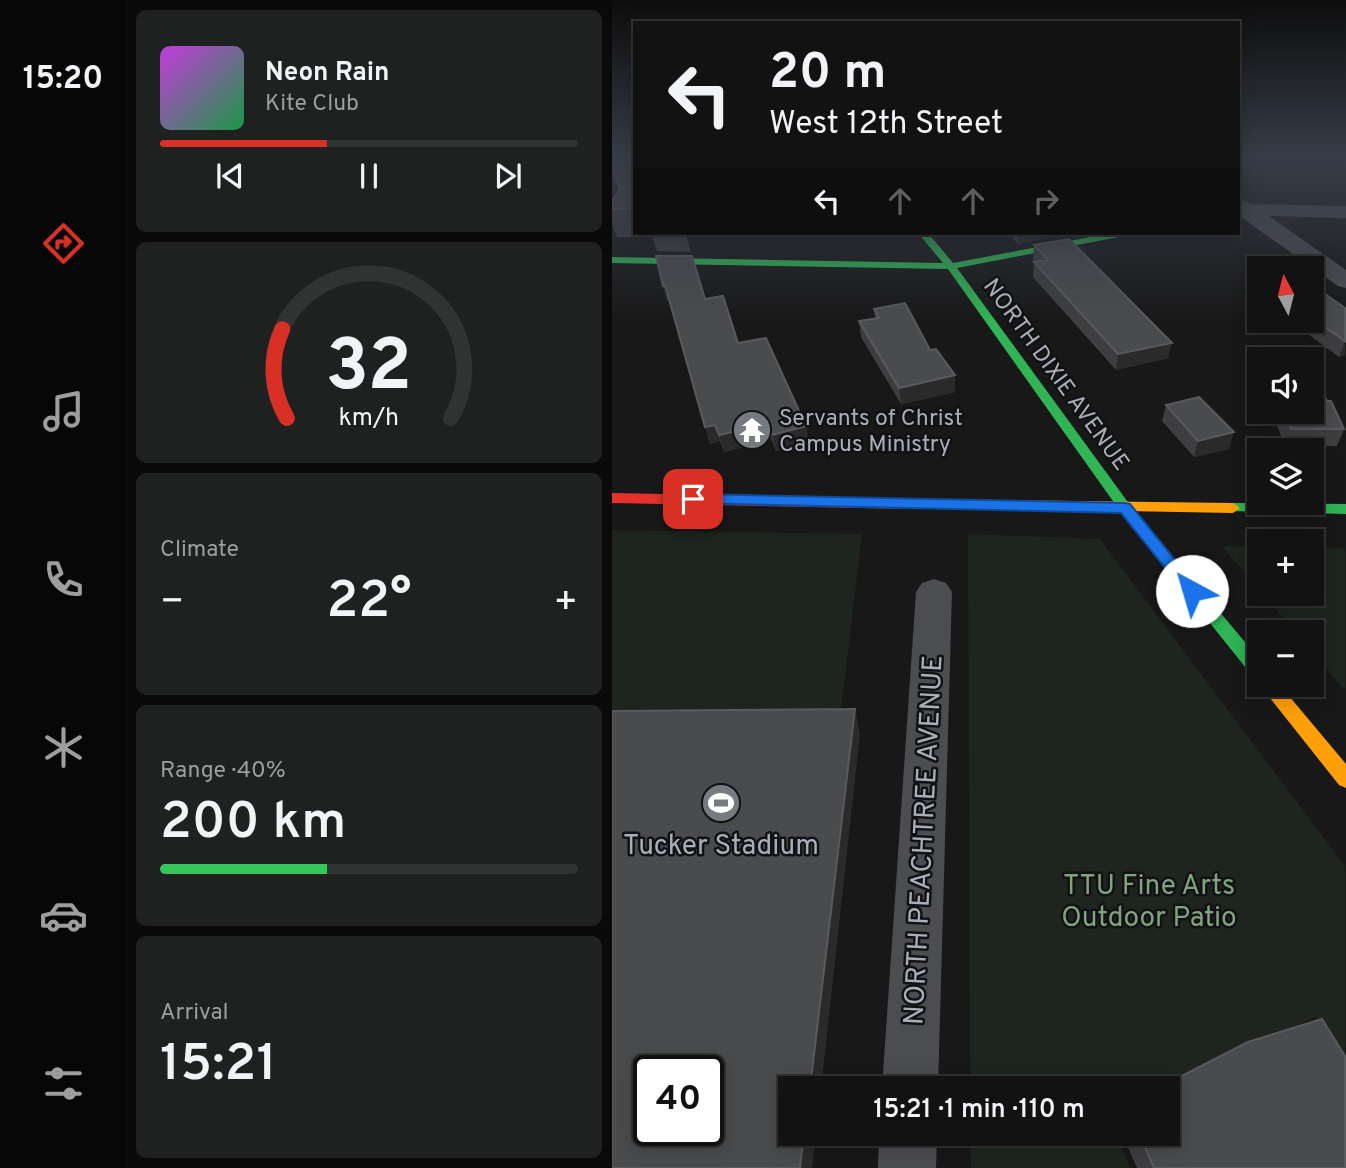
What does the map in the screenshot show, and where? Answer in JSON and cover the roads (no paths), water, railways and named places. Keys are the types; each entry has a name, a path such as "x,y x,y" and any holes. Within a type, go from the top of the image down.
{"street":[{"path":"1249,214 1345,281"},
{"name":"NORTH DIXIE AVENUE","path":"925,235 950,266 1125,508 1247,657"},
{"path":"612,260 950,266 1113,235"},
{"path":"612,498 1125,508 1345,509"},
{"name":"NORTH PEACHTREE AVENUE","path":"911,1076 934,592"},
{"path":"1279,697 1345,779"},
{"path":"907,1168 908,1146"}],"place":[{"name":"Servants of Christ Campus Ministry","path":"752,430"},
{"name":"Tucker Stadium","path":"721,803"}],"park label":[{"name":"TTU Fine Arts Outdoor Patio","path":"1149,900"}]}
